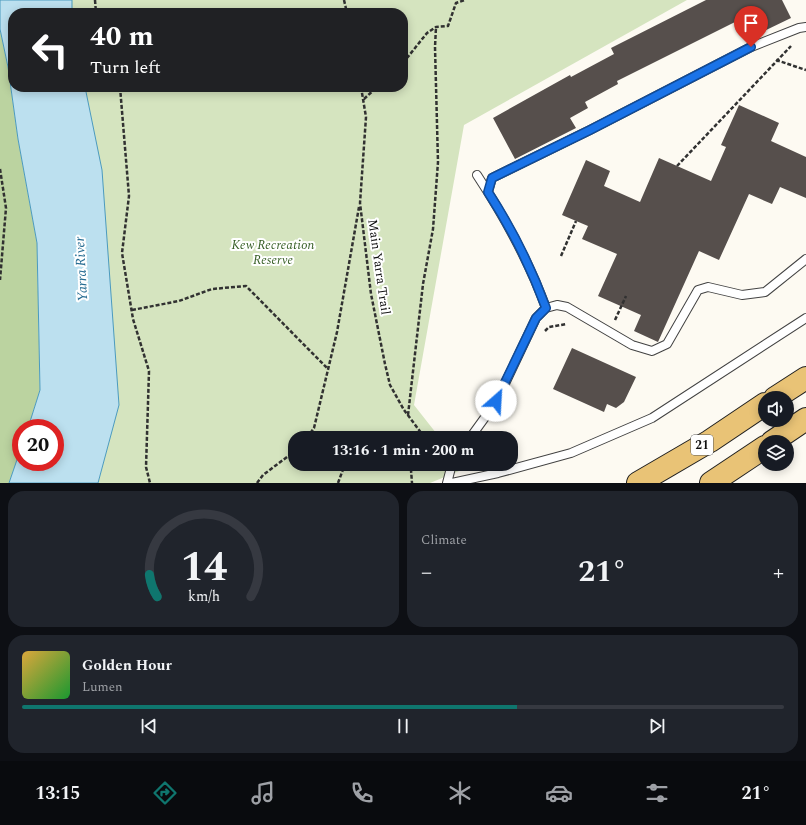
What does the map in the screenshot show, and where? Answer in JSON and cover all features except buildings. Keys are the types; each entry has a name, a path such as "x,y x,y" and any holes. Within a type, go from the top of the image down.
{"main road":[{"path":"786,391 806,378"},
{"name":"21","path":"638,483 710,441 758,409"},
{"path":"782,435 806,419"},
{"path":"711,483 758,452"}],"lane":[{"path":"488,192 492,178 590,130 751,47 799,28 806,27"},
{"path":"477,175 505,218 532,271 546,308"},
{"path":"475,431 492,409 536,318 546,308 557,305 567,307 632,345 652,351 667,344 698,290 708,287 742,295 765,292 806,259"},
{"path":"452,483 498,473 571,453 652,418 806,318"},
{"path":"447,483 450,471"}],"path":[{"path":"408,56 426,33 436,27 448,26 456,3 465,0"},
{"path":"408,415 422,292 433,229 438,162 434,47 436,27"},
{"path":"677,166 776,60 796,41"},
{"path":"776,60 806,70"},
{"path":"120,92 129,196 122,253 132,319 149,371 146,467 150,483"},
{"name":"Main Yarra Trail","path":"362,92 366,123 360,203 371,294 384,364 396,397 420,431"},
{"path":"364,99 372,92"},
{"path":"0,169 6,208 0,280"},
{"path":"312,431 314,428 337,332 360,203"},
{"path":"561,256 576,221"},
{"path":"131,310 179,301 212,289 246,286 328,368"},
{"path":"607,330 616,319 626,296"},
{"path":"542,335 549,327 565,323 571,325"},
{"path":"257,483 263,475 288,456"},
{"path":"338,483 342,471"},
{"path":"411,471 412,483"}],"green space":[{"name":"Kew Recreation Reserve","path":"72,0 687,0 464,125 414,405 434,431 288,431 288,471 459,471 430,483 98,483 119,404 90,111 86,92 408,92 408,8 72,8"},
{"path":"0,29 8,67 8,92 11,92 18,139 37,243 40,390 31,419 12,419 13,471 9,483 0,483"}],"water":[{"path":"0,0 72,0 72,8 8,8 8,67 0,29"},
{"name":"Yarra River","path":"11,92 86,92 102,170 119,405 98,483 9,483 13,471 64,471 64,419 31,419 40,390 37,243 18,139"}],"route":[{"path":"496,401 536,318 546,308 532,271 505,218 488,192 492,178 530,158 590,130 751,47"}]}
